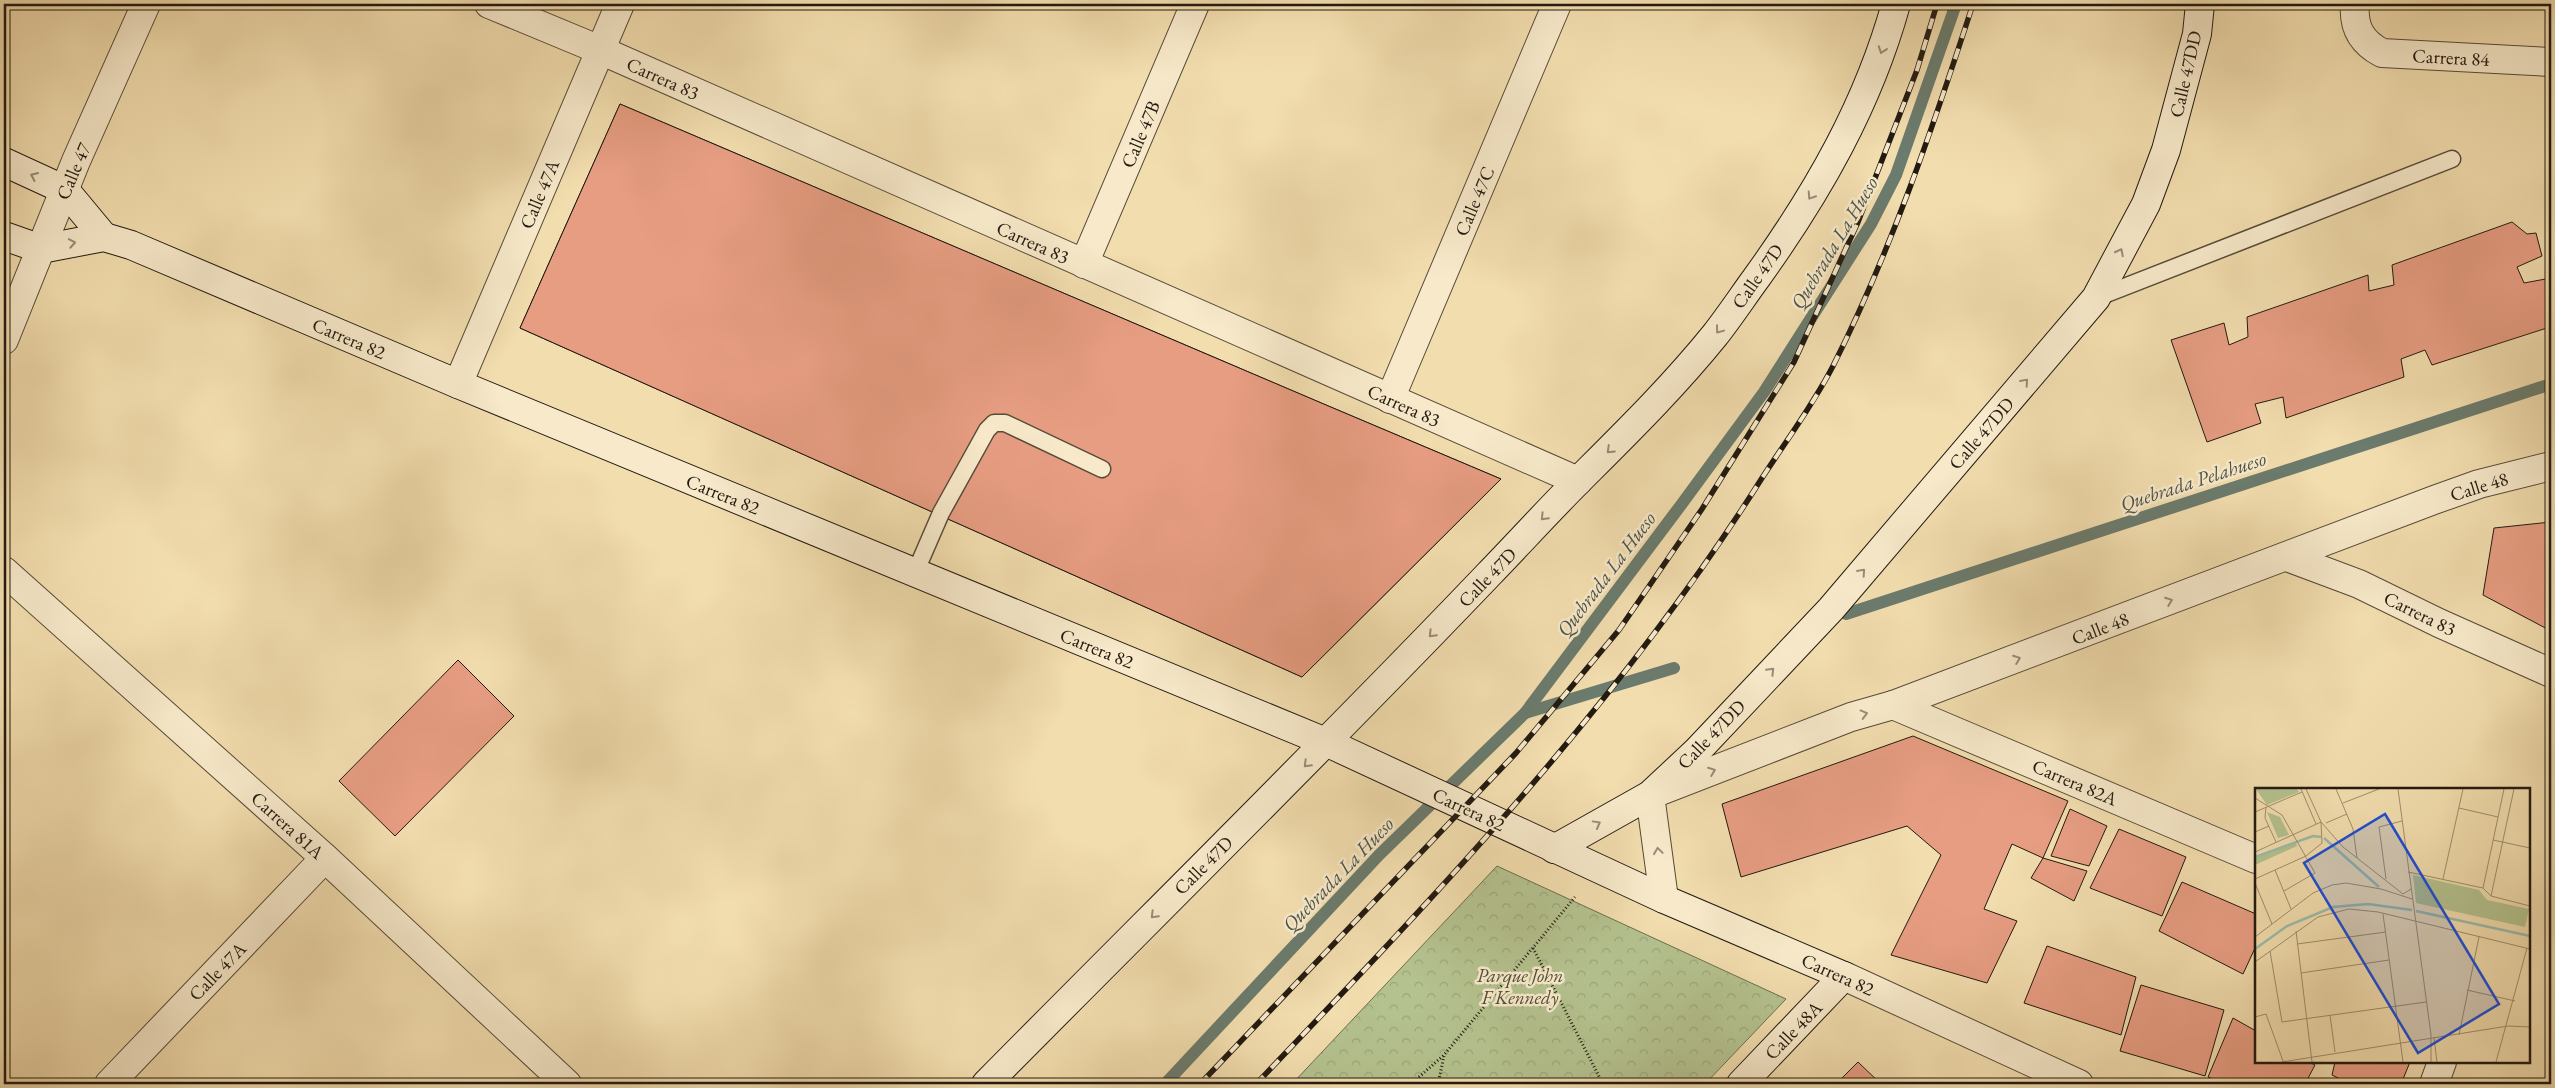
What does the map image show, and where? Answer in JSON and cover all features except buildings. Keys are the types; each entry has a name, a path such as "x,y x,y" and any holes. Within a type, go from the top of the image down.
{"street":[{"name":"Calle 47","path":"4,340 40,249 146,4"},
{"name":"Carrera 83","path":"488,4 600,50 1578,481"},
{"name":"Calle 47A","path":"458,384 620,4"},
{"name":"Calle 47B","path":"1084,264 1195,4"},
{"name":"Calle 47C","path":"1390,399 1557,4"},
{"name":"Calle 47D","path":"986,1084 1190,878 1328,743 1578,481 1626,435 1716,334 1780,245 1828,170 1864,97 1888,32 1896,4"},
{"name":"Calle 47DD","path":"1554,849 1650,795 1696,752 1831,609 2096,298 2146,204 2166,150 2197,34 2200,4"},
{"name":"Carrera 84","path":"2355,4 2354,16 2359,34 2369,47 2382,53 2551,62"},
{"path":"4,162 65,190 104,237"},
{"path":"4,236 40,249"},
{"name":"Carrera 82","path":"40,249 104,237 132,245 458,384 1328,743 1664,899 1844,976 2079,1084"},
{"name":"Calle 48","path":"1650,795 1851,717 1893,706 2443,496 2479,484 2551,466"},
{"name":"Carrera 83","path":"2287,557 2359,584 2439,623 2551,673"},
{"name":"Carrera 81A","path":"4,571 325,858 567,1084"},
{"name":"Carrera 82A","path":"1893,706 2255,859"},
{"path":"1650,795 1664,899"},
{"name":"Calle 47A","path":"109,1084 325,858"},
{"name":"Calle 48A","path":"1741,1084 1844,976"},
{"path":"2434,1084 2442,1063"}],"lane":[{"path":"2096,298 2452,160"},
{"path":"915,573 941,514 987,430 994,423 1005,423 1102,468"}],"path":[{"path":"1411,1084 1444,1055 1598,869"},
{"path":"1533,948 1603,1084"},
{"path":"1438,1084 1444,1055"}],"green space":[{"name":"Parque John F Kennedy","path":"1497,866 1786,999 1705,1084 1292,1084"}],"waterway":[{"name":"Quebrada La Hueso","path":"1165,1084 1379,855 1525,713 1764,392 1871,224 1896,175 1956,4"},
{"name":"Quebrada Pelahueso","path":"1846,614 2551,384"},
{"name":"Quebrada Pelahueso","path":"1525,713 1674,668"}],"railway":[{"path":"1200,1084 1516,753 1619,630 1702,509 1794,362 1858,222 1917,70 1937,4"},
{"path":"1256,1084 1459,867 1588,718 1707,561 1799,423 1833,366 1874,278 1910,188 1973,4"}]}
